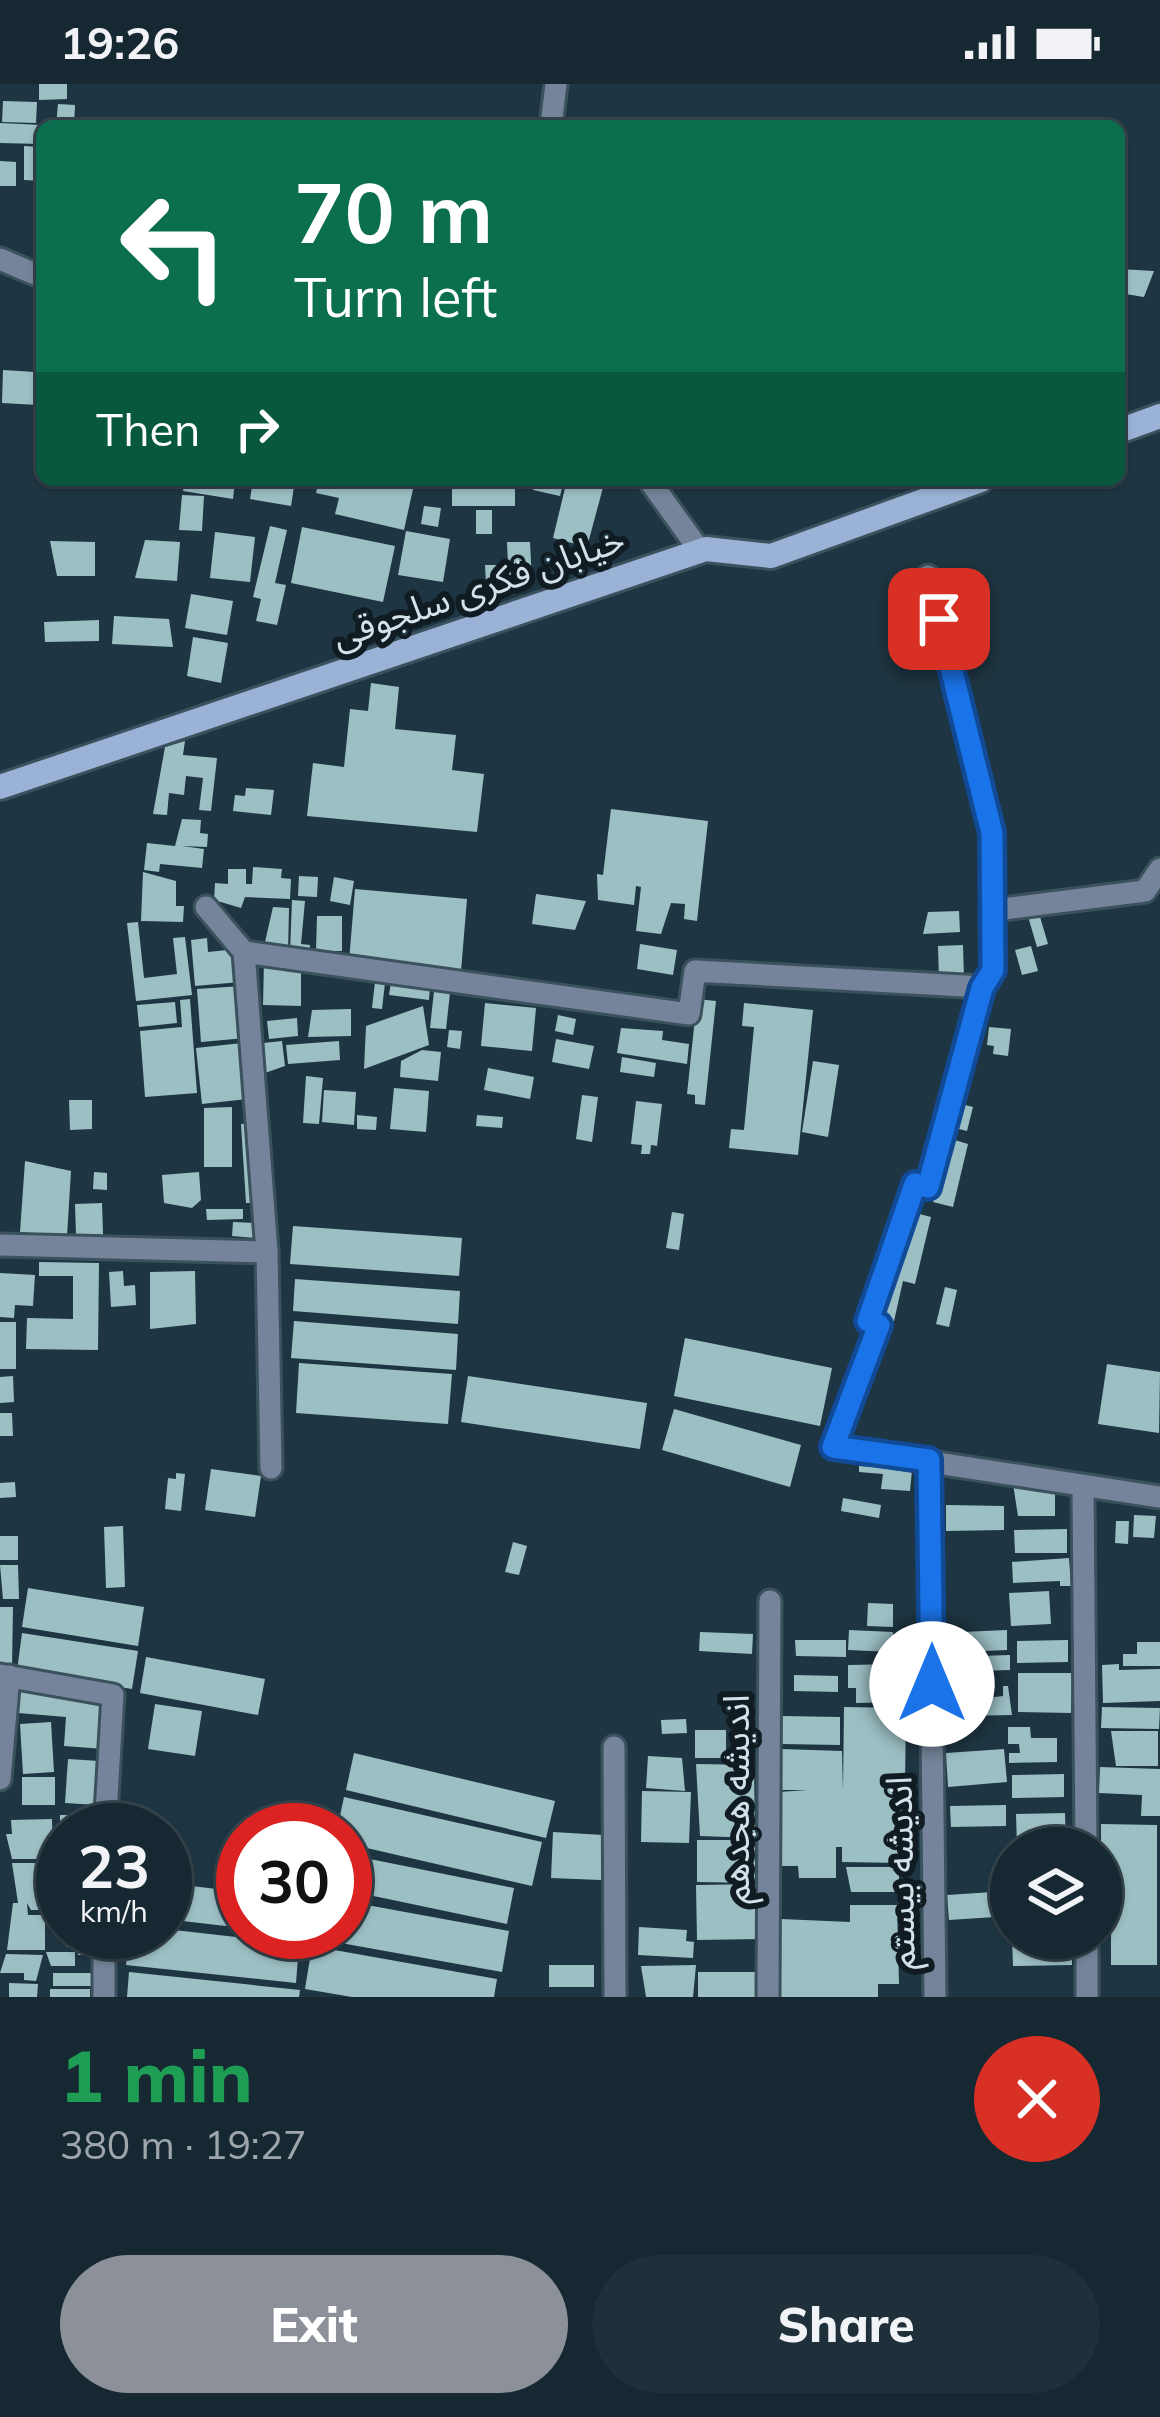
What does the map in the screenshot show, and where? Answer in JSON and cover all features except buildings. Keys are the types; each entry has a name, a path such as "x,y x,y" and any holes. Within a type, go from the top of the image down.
{"street":[{"path":"552,120 556,84"},
{"path":"0,259 36,275"},
{"path":"1125,428 1160,416"},
{"path":"653,486 700,551"},
{"name":"خیابان فکری سلجوقی","path":"0,787 700,551 771,556 964,486"},
{"path":"928,576 992,833 993,970 982,988 928,1187 915,1184 868,1321 879,1325 833,1447 1160,1497"},
{"path":"996,910 1145,891 1160,868"},
{"path":"206,907 244,952 267,1252 272,1468"},
{"path":"244,952 689,1014 695,970 982,988"},
{"path":"0,1245 267,1252"},
{"name":"اندیشه بیستم","path":"929,1460 935,1997"},
{"path":"1083,1486 1086,1827"},
{"name":"اندیشه هجدهم","path":"768,1997 770,1601"},
{"path":"0,1779 4,1676 113,1695 107,1803"},
{"path":"614,1748 615,1997"},
{"path":"104,1959 104,1997"},
{"path":"1087,1959 1087,1997"}],"route":[{"path":"932,1684 929,1460 833,1447 879,1325 868,1321 915,1184 928,1187 982,988 993,970 992,833 939,619"}]}
